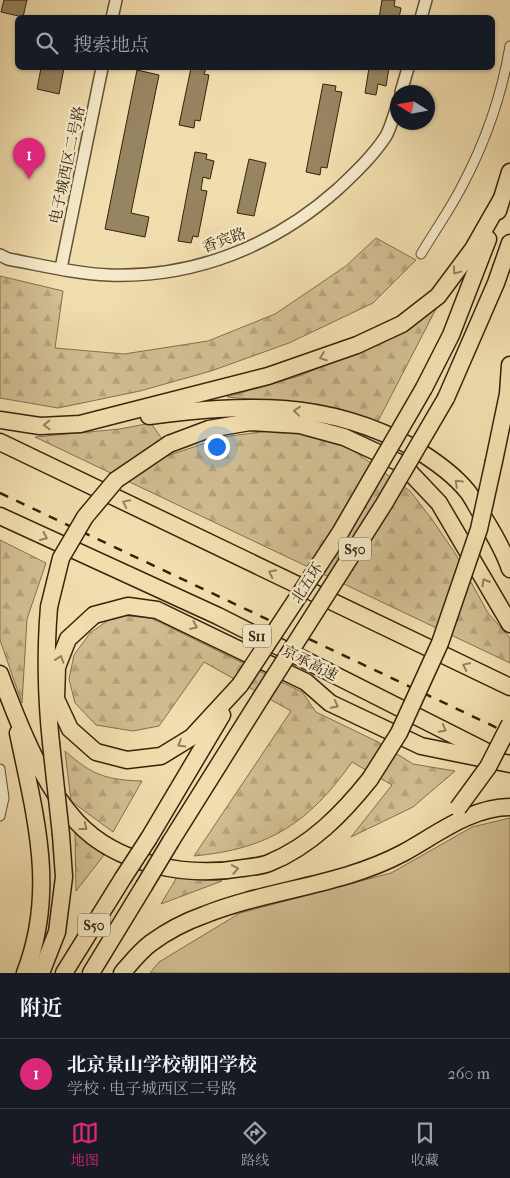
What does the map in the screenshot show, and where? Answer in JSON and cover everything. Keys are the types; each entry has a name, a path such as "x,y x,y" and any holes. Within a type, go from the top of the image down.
{"highway":[{"name":"北五环","path":"64,973 149,838 240,685 340,533 424,388 451,335 510,172"},
{"path":"80,424 268,376 357,345 402,324 438,296 473,249 501,200"},
{"name":"北五环","path":"91,973 171,841 384,504 446,398 496,283 510,243"},
{"path":"0,674 14,712 48,782 78,823 108,846 140,860 172,870 223,872 268,864 309,840 345,811 370,779 399,734 440,643 479,528 508,394 510,365"},
{"path":"0,420 40,426 80,424 212,408 266,408 327,414 385,432 435,460 467,491 493,533 510,569"},
{"path":"41,973 57,932 64,878 46,695 45,655 49,607 61,558 85,517 116,480 169,444 208,429 250,422 300,425 344,437 402,464 439,503 510,624"},
{"path":"0,442 510,687"},
{"name":"京承高速","path":"0,516 218,616 510,764"},
{"path":"240,685 192,737 161,756 127,760 96,752 70,729 56,699 57,667 68,639 94,615 128,606 148,608 198,628 306,682 330,702 421,746 510,764"},
{"path":"14,712 40,843 42,896 32,955 25,973"},
{"path":"400,854 458,808 488,768 510,724"},
{"path":"122,973 150,944 203,915 267,895 347,877 400,854 462,819 501,807 510,807"}],"street":[{"path":"113,15 116,0"},
{"path":"422,15 426,0"},
{"path":"421,254 465,179 488,127 506,68 510,46"},
{"name":"电子城西区二号路","path":"61,268 102,70"},
{"path":"403,85 407,70"},
{"name":"香宾路","path":"0,255 8,259 109,275 151,273 196,266 240,252 283,231 320,204 359,170 387,135 390,127"},
{"path":"0,768 4,798 0,816"}],"green space":[{"path":"376,238 416,260 373,303 289,343 211,371 140,391 58,408 0,398 0,276 63,291 55,348 124,354 208,341 275,314 346,266"},
{"path":"438,305 377,423 296,403 227,397 302,375 332,362"},
{"path":"151,423 162,439 167,456 223,437 268,431 315,434 354,451 410,491 431,518 455,553 488,613 510,638 510,663 35,437 120,429"},
{"path":"0,540 46,563 27,619 22,703 0,640"},
{"path":"116,615 151,618 302,692 316,712 378,742 413,764 455,771 413,807 351,837 392,785 352,762 320,801 303,817 285,829 266,839 244,847 194,856 291,711 204,662 159,726 133,731 96,725 75,703 69,679 74,655 90,633"},
{"path":"65,751 83,766 100,775 142,781 113,832 71,801"},
{"path":"510,818 510,973 150,973 159,962 240,913 391,873 472,827"},
{"path":"75,831 104,855 76,891"},
{"path":"177,877 222,881 161,904"}],"building":[{"path":"4,0 27,0 23,15 1,12"},
{"path":"382,0 395,0 394,6 401,8 400,15 380,15"},
{"path":"41,70 64,70 59,94 37,89"},
{"path":"137,70 159,75 131,213 149,217 145,237 105,229"},
{"path":"191,70 205,70 204,74 209,75 200,121 195,120 194,128 179,125"},
{"path":"369,70 389,70 386,86 378,84 376,95 365,93"},
{"path":"323,84 336,86 335,91 342,92 327,168 321,167 320,175 306,172"},
{"path":"195,152 207,154 206,159 214,161 210,179 203,177 201,190 207,191 198,237 193,236 191,243 178,241"},
{"path":"249,159 266,163 254,216 237,213"}],"railway":[{"path":"0,493 510,734"}],"place":[{"name":"北京景山学校朝阳学校","path":"29,179"}]}
